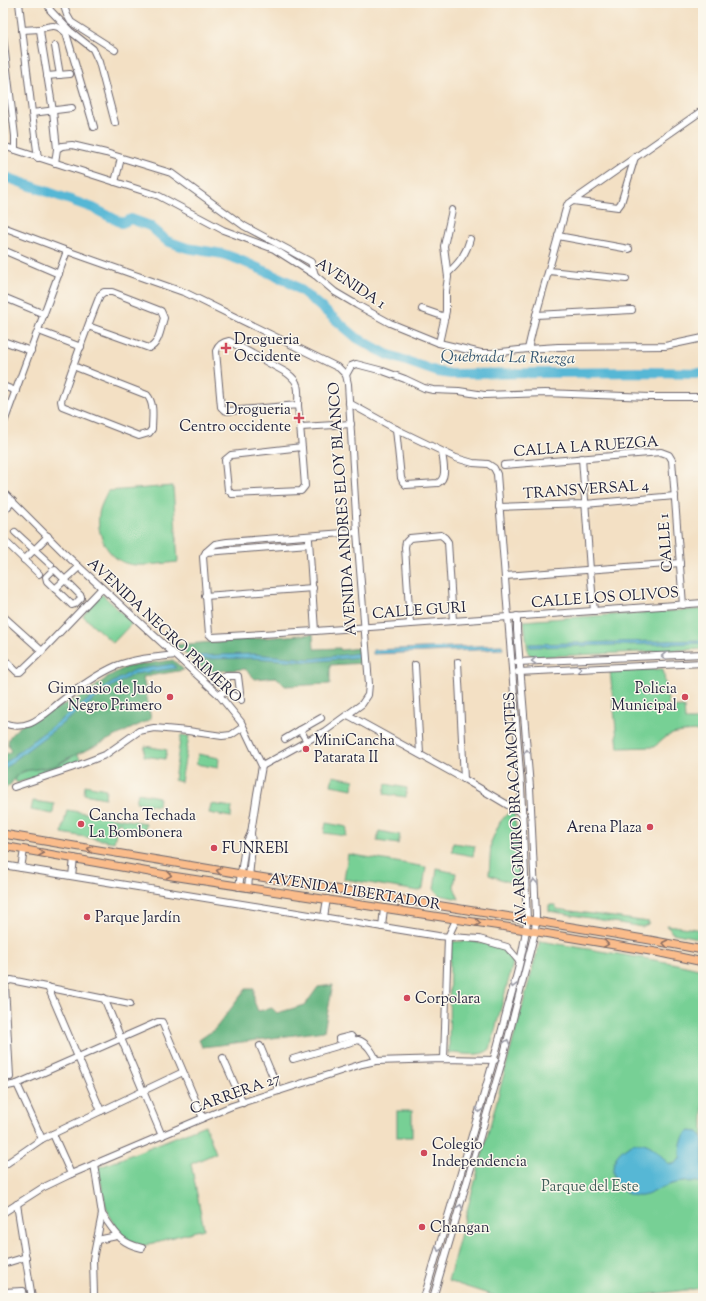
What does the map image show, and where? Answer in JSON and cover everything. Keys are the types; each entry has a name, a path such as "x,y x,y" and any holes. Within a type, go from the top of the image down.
{"main road":[{"name":"AVENIDA LIBERTADOR","path":"3,834 250,876 536,921 703,950"},
{"name":"AVENIDA LIBERTADOR","path":"3,846 239,887 526,930 656,952 703,962"}],"street":[{"path":"19,3 38,158"},
{"path":"48,3 50,10 68,32 94,127"},
{"path":"63,3 67,16 76,25 115,50"},
{"path":"22,30 40,29 50,25 60,27 93,49 99,62 114,122"},
{"path":"68,32 76,25"},
{"path":"40,29 53,110 57,148 56,163"},
{"path":"3,36 15,136 14,150"},
{"path":"55,46 60,75"},
{"path":"47,76 70,74"},
{"path":"32,113 72,108"},
{"path":"528,349 536,314 567,205 703,110"},
{"path":"57,148 72,145 171,173 244,226 311,262 315,275"},
{"name":"AVENIDA 1","path":"3,146 159,196 223,230 274,249 315,275 335,292 357,305 390,323 439,343 481,353 492,353 558,347 667,346 703,338"},
{"path":"573,200 618,207 621,203 635,157"},
{"path":"115,182 121,158"},
{"path":"439,343 446,311 448,273 444,246 452,210"},
{"name":"AVENIDA ANDRES ELOY BLANCO","path":"3,227 67,252 186,293 339,368 346,375 351,424 357,532 369,684 368,695 362,704 348,715 307,741 262,766"},
{"path":"558,236 629,249"},
{"path":"448,273 465,254 470,239"},
{"path":"3,250 59,274"},
{"path":"3,425 67,252"},
{"path":"549,271 626,279"},
{"path":"73,366 147,395 152,404 152,429 148,433 139,436 62,406 61,401 73,366 81,347 88,326 100,295 108,291 161,311 163,314 164,318 156,343 150,348 88,326"},
{"path":"3,298 44,314"},
{"path":"422,308 445,317"},
{"path":"536,314 632,310"},
{"path":"38,331 81,347"},
{"path":"3,341 31,351"},
{"path":"298,405 228,411 224,410 221,407 216,351 218,347 224,342 229,341 287,373 293,378 297,384 301,427 305,486 301,491 232,494 229,492 225,460 227,456 302,447"},
{"path":"346,375 351,366 356,364 405,379 424,388 484,395 545,394 703,397"},
{"path":"3,386 16,391"},
{"name":"CALLA LA RUEZGA","path":"349,403 442,452 473,463 488,464 494,468 497,474 499,507"},
{"path":"301,427 351,424"},
{"path":"396,429 401,478 406,485 438,483 441,481 444,477 442,452"},
{"name":"CALLA LA RUEZGA","path":"504,465 661,452 670,456"},
{"name":"CALLE 1","path":"670,456 672,460 683,605"},
{"path":"582,458 594,611"},
{"name":"AVENIDA NEGRO PRIMERO","path":"3,492 79,567 219,695 241,722 262,766"},
{"name":"TRANSVERSAL 4","path":"499,507 585,504 675,496"},
{"path":"3,512 13,502"},
{"path":"424,1298 493,1061 519,961 527,920 523,814 499,507"},
{"path":"14,532 50,565"},
{"path":"313,588 206,596 203,557 209,548 215,544 227,542 357,532"},
{"path":"410,624 405,547 406,542 410,538 441,535 448,542 453,621"},
{"path":"24,560 48,536"},
{"path":"309,536 315,631"},
{"path":"6,542 39,574"},
{"path":"206,552 309,544"},
{"path":"505,576 680,563"},
{"path":"56,589 79,567"},
{"path":"55,570 65,580 81,596 75,604 72,604 46,580 46,577 55,570"},
{"path":"3,658 18,672 42,651 102,588"},
{"name":"CALLE GURI","path":"206,596 209,634 212,637 508,617"},
{"name":"CALLE LOS OLIVOS","path":"508,617 703,604"},
{"path":"3,616 42,651"},
{"name":"AV. ARGIMIRO BRACAMONTES","path":"433,1298 503,1058 535,932 536,921 530,787 520,672 517,616"},
{"path":"512,662 703,654 703,663 512,672"},
{"path":"3,723 12,726 35,721 60,702 116,666 137,660 176,655"},
{"path":"458,662 464,779"},
{"path":"416,665 420,754"},
{"path":"226,689 227,676"},
{"path":"213,680 227,676 238,676 240,701 226,689"},
{"path":"219,695 226,689 240,690"},
{"path":"348,715 420,754 523,814"},
{"path":"285,739 321,718"},
{"path":"14,787 105,755 139,731 154,728 222,736 231,735 244,727"},
{"path":"300,730 307,741"},
{"path":"248,888 252,846 251,833 262,766"},
{"path":"239,887 245,846 251,833"},
{"path":"21,868 24,850"},
{"path":"72,876 74,858"},
{"path":"3,865 382,927 448,937 479,939 506,947 519,961"},
{"path":"324,917 327,899"},
{"path":"382,927 384,908"},
{"path":"444,1059 448,937 456,920"},
{"path":"10,1077 4,985 6,982 11,980 130,1004"},
{"path":"48,987 101,1111"},
{"path":"104,998 162,1136"},
{"path":"3,1087 17,1084 158,1022 162,1022 203,1118"},
{"path":"339,1039 351,1036 355,1041"},
{"path":"293,1059 355,1041 363,1042 376,1061"},
{"path":"260,1046 279,1091"},
{"path":"223,1058 243,1103"},
{"name":"CARRERA 27","path":"3,1213 42,1188 71,1174 203,1118 243,1103 362,1064 376,1061 444,1059 493,1061 503,1058"},
{"path":"3,1166 42,1139 184,1072"},
{"path":"17,1084 42,1139"},
{"path":"53,1134 71,1174"},
{"path":"94,1164 102,1214 93,1259 94,1294"},
{"path":"17,1204 32,1298"},
{"path":"102,1214 117,1236 130,1245 142,1248"},
{"path":"97,1240 117,1236"},
{"path":"3,1264 26,1257"},
{"path":"3,1292 23,1291"}],"green space":[{"path":"173,486 178,562 137,565 118,560 112,555 104,543 99,528 98,521 101,505 108,491"},
{"path":"102,594 132,623 113,643 83,616"},
{"path":"703,609 703,649 533,657 528,653 524,621"},
{"path":"313,634 314,649 340,648 340,650 362,648 364,663 330,665 330,684 285,686 276,677 255,679 245,669 207,672 175,645"},
{"path":"173,660 184,670 143,677 151,719 68,758 55,766 24,771 16,776 11,784 3,790 3,756 11,751 8,743 10,736 22,725 88,693 109,676 126,667"},
{"path":"663,669 669,708 684,707 685,720 703,720 703,731 683,732 665,737 655,747 618,748 610,671"},
{"path":"181,735 189,736 181,782 174,780"},
{"path":"145,746 167,750 165,759 144,756"},
{"path":"77,754 82,761 17,783 14,779 22,772 55,766"},
{"path":"198,754 219,758 218,768 196,764"},
{"path":"333,776 354,780 353,789 331,785"},
{"path":"386,784 407,788 406,797 384,794"},
{"path":"85,785 106,789 105,798 84,794"},
{"path":"138,793 159,797 158,806 136,802"},
{"path":"33,801 54,804 53,814 31,810"},
{"path":"211,804 232,807 231,817 209,813"},
{"path":"67,810 146,823 144,833 121,829 122,823 118,822 114,842 62,833"},
{"path":"509,812 514,813 523,887 489,875 491,842 500,822"},
{"path":"326,823 347,827 346,836 324,833"},
{"path":"379,831 400,835 398,844 377,841"},
{"path":"453,843 475,846 473,856 452,852"},
{"path":"348,854 426,867 423,888 418,891 344,879"},
{"path":"437,869 456,873 454,887 459,899 439,895 434,889"},
{"path":"549,905 555,905 557,909 649,922 642,927 549,911"},
{"path":"667,925 703,930 703,939 672,933"},
{"path":"466,941 494,945 506,952 513,963 490,1049 486,1052 476,1054 449,1053 450,942"},
{"name":"Parque del Este","path":"540,941 672,963 703,970 703,1288 619,1298 501,1298 448,1281"},
{"path":"333,985 324,1031 202,1047 199,1040 215,1029 246,989 254,989 254,1001 258,1011 272,1008 277,1013 305,1005 318,987"},
{"path":"397,1111 412,1111 412,1137 397,1137"},
{"path":"205,1125 216,1153 191,1164 204,1229 143,1246 124,1239 106,1207 98,1168"}],"water":[{"path":"703,640 703,643 530,647 529,644"},
{"path":"502,645 503,649 373,654 373,650"},
{"path":"360,653 360,657 310,662 253,658 199,659 197,656 253,654 310,659"},
{"path":"173,664 176,668 134,674 111,687 3,770 3,765 24,747 110,684 134,670"},
{"path":"690,1131 698,1132 703,1137 703,1183 677,1183 642,1196 631,1195 621,1189 613,1175 613,1166 616,1157 620,1152 632,1144 643,1143 654,1148 667,1163 674,1164 680,1159 682,1140"}],"waterway":[{"name":"Quebrada La Ruezga","path":"3,176 93,208 122,223 131,219 150,226 167,241 187,248 223,254 287,281 302,291 357,338 386,354 438,372 451,374 646,372 703,373"}],"place":[{"name":"Drogueria Occidente","path":"226,348"},
{"name":"Drogueria Centro occidente","path":"299,418"},
{"name":"Gimnasio de Judo Negro Primero","path":"170,697"},
{"name":"Policia Municipal","path":"685,697"},
{"name":"MiniCancha Patarata II","path":"306,749"},
{"name":"Cancha Techada La Bombonera","path":"81,824"},
{"name":"Arena Plaza","path":"650,827"},
{"name":"FUNREBI","path":"214,848"},
{"name":"Parque Jardín","path":"87,917"},
{"name":"Corpolara","path":"407,998"},
{"name":"Colegio Independencia","path":"424,1153"},
{"name":"Changan","path":"422,1227"}]}
